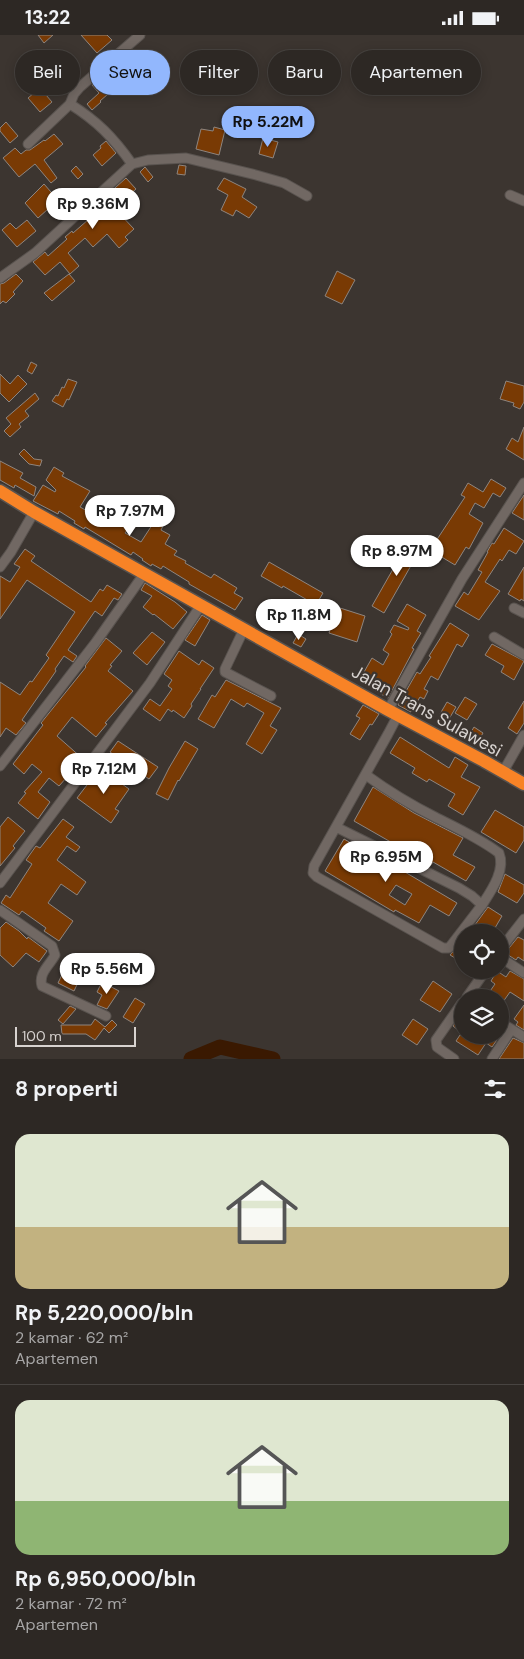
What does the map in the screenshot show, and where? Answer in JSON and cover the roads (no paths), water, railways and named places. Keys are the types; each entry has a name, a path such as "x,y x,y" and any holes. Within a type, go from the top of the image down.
{"highway":[{"name":"Jalan Trans Sulawesi","path":"0,491 144,574 524,784"}],"street":[{"path":"28,144 70,104 74,94 80,87 140,35"},
{"path":"70,104 91,117 111,137 132,163"},
{"path":"0,277 35,253 132,163 148,160 186,158 284,183 307,196"},
{"path":"510,195 524,201"},
{"path":"366,775 389,792 469,833 499,853 501,861 493,889 449,948 443,949 317,877 313,873 314,866 366,775 393,712 462,579 524,483"},
{"path":"0,567 34,511"},
{"path":"0,766 96,642 144,574"},
{"path":"0,883 150,683 201,605"},
{"path":"514,608 524,613"},
{"path":"244,629 225,669 226,672 271,696"},
{"path":"494,637 524,655"},
{"path":"503,772 524,735"},
{"path":"336,827 459,889 472,896 482,905"},
{"path":"0,910 52,945 55,955 41,976 42,985 106,1016"},
{"path":"509,938 524,919"},
{"path":"509,963 524,973"},
{"path":"454,1014 436,1040 437,1047 454,1059"},
{"path":"492,1059 511,1030 524,1037"}],"waterway":[{"path":"191,1059 220,1047 273,1059"}]}
